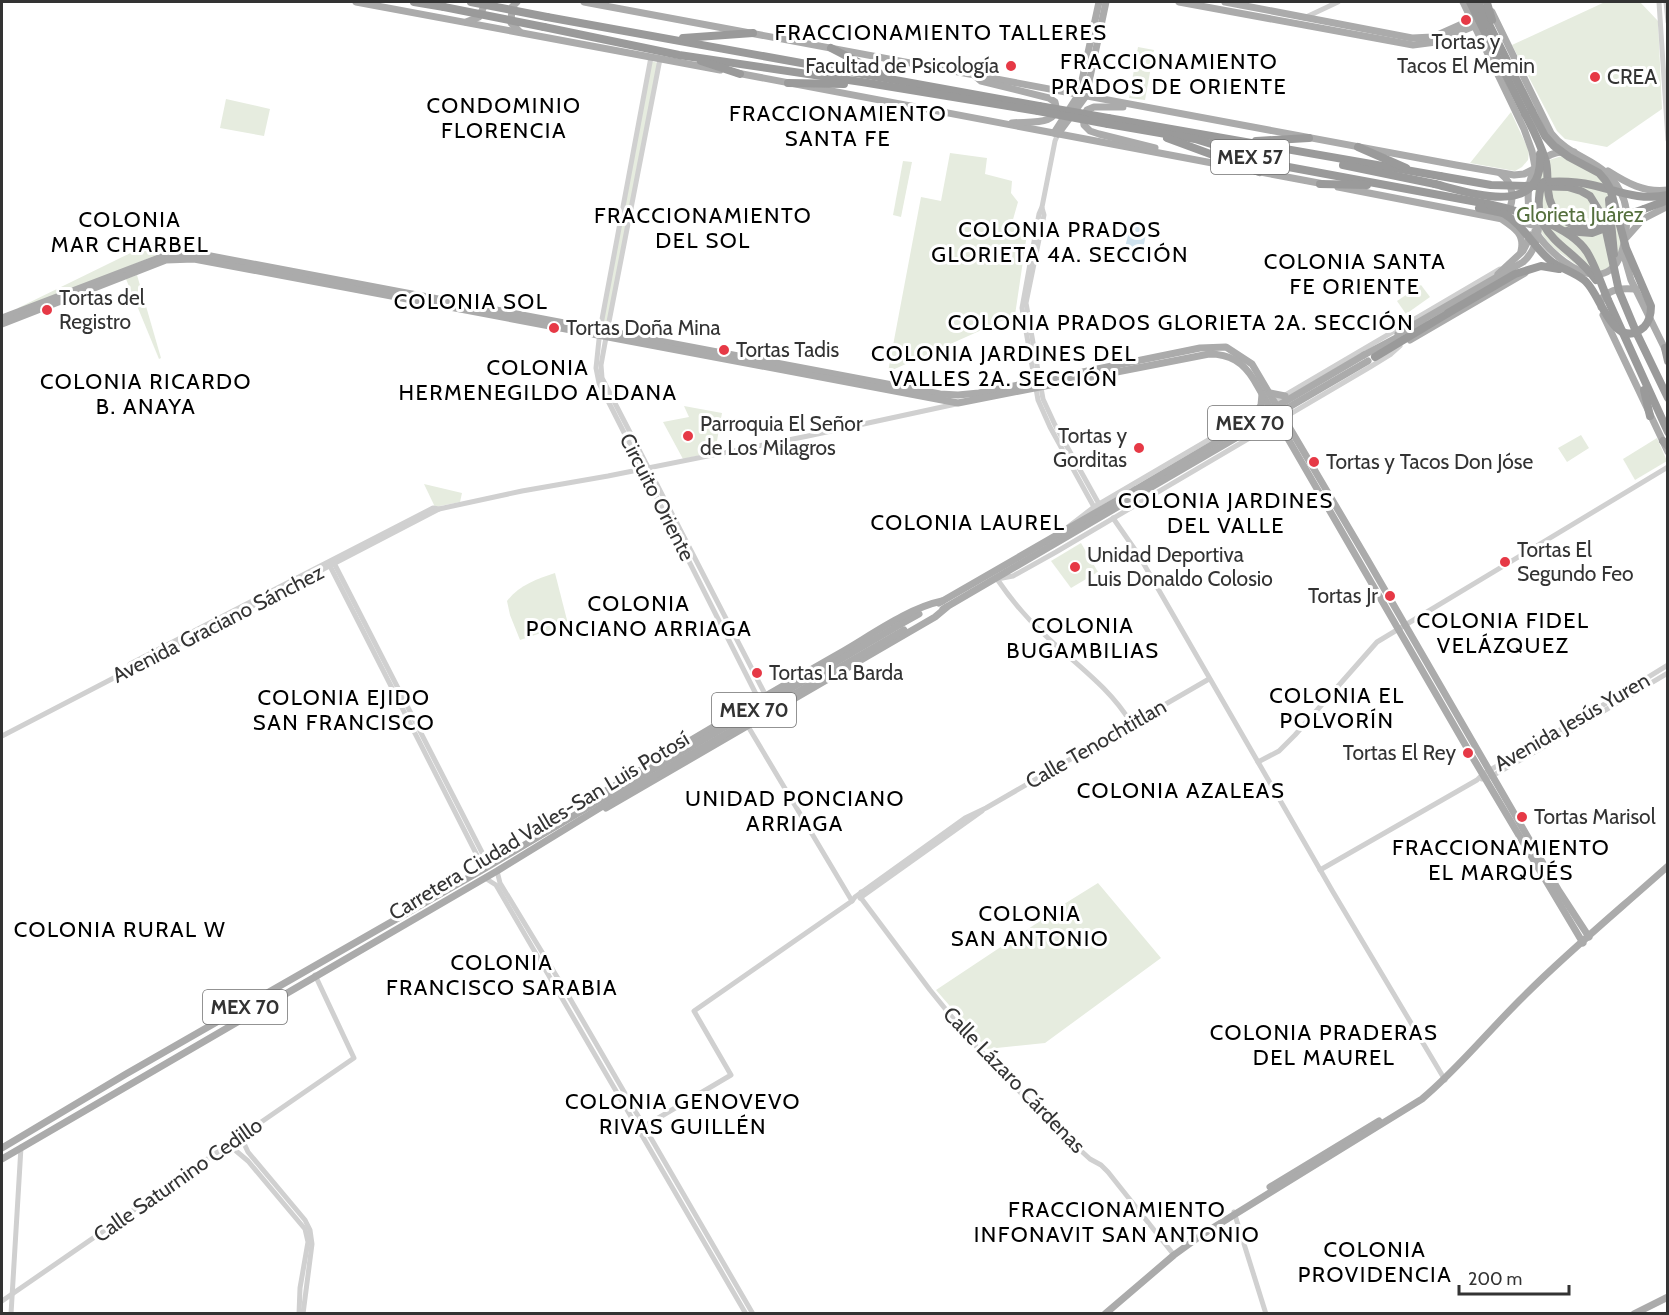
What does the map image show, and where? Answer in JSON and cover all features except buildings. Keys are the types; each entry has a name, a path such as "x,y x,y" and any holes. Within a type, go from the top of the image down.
{"highway":[{"name":"MEX 57","path":"414,2 679,55 1039,108"},
{"name":"MEX 57","path":"471,2 1108,121 1513,187"},
{"path":"1320,184 1364,186 1381,184 1385,188 1398,192 1513,218 1537,248 1553,263 1575,272 1589,285 1609,320 1619,330 1633,332 1645,326 1649,320 1651,306 1626,248 1610,188 1599,172 1554,147 1545,136 1529,113 1470,2"},
{"path":"1484,2 1529,113 1547,167 1550,201 1556,214 1571,225 1584,228 1593,227 1668,200"},
{"path":"672,39 753,33"},
{"path":"831,48 894,80"},
{"path":"679,55 740,74"},
{"path":"788,83 849,84 862,82"},
{"name":"MEX 57","path":"1108,121 1210,143 1283,166 1488,204 1516,211 1562,230"},
{"path":"1149,131 1259,172"},
{"path":"1240,142 1309,138"},
{"path":"1287,150 1296,155 1488,197 1510,197 1522,192 1534,180 1540,163 1539,146"},
{"path":"1359,147 1418,173"},
{"path":"1547,167 1538,199 1543,224 1549,235 1588,270 1608,300"},
{"path":"1590,169 1601,180 1609,198 1615,270"},
{"path":"1513,187 1533,183 1568,182 1592,185 1639,197 1668,195"},
{"path":"1513,187 1568,188 1590,196 1603,216 1621,297 1668,398"},
{"path":"1562,230 1592,233 1621,222 1644,209"},
{"path":"1562,230 1575,238 1588,254 1639,372 1668,432"},
{"path":"1368,355 1448,313 1515,274 1541,266 1575,272"},
{"path":"1666,351 1668,361"},
{"path":"1639,372 1650,416"}],"main road":[{"path":"356,2 1001,123 1056,136 1500,216 1533,226"},
{"path":"466,22 478,17 486,2"},
{"path":"517,2 512,7 511,23 521,33"},
{"path":"584,2 1518,176 1535,168"},
{"path":"1083,95 1099,2"},
{"path":"1056,136 1083,95 1106,2"},
{"path":"1179,2 1287,17 1305,17 1412,38 1433,37 1473,23"},
{"path":"1225,2 1287,17 1296,22 1406,44 1425,45 1436,42 1473,23"},
{"path":"1463,2 1524,129 1535,168"},
{"path":"1484,2 1554,137 1574,152 1636,187 1656,191 1667,189"},
{"path":"1365,36 1369,33 1381,33"},
{"path":"973,74 981,81 1049,98 1055,102 1056,113 1047,121 1001,123"},
{"path":"1129,105 1119,108 1094,107 1087,110 1083,117 1084,125 1099,135 1174,153 1182,157"},
{"path":"1524,129 1531,130 1538,127 1542,116"},
{"path":"1574,152 1563,150 1552,153 1539,162 1535,168 1529,195 1533,226 1544,244 1587,284 1668,452"},
{"path":"1601,167 1613,181 1624,200 1626,227 1623,252 1625,263 1666,351"},
{"path":"1497,172 1508,180 1512,200 1508,213 1500,216"},
{"path":"1625,240 1643,219 1668,206"},
{"path":"1368,355 1391,338 1510,271 1527,258 1534,248 1537,237 1539,210"},
{"path":"1500,216 1520,234 1523,241 1519,256"},
{"name":"MEX 70","path":"944,604 997,579 1136,493 1473,294 1519,256 1528,243 1533,226"},
{"path":"1575,272 1593,275 1604,272 1611,268 1623,252"},
{"path":"2,318 175,253 195,253 279,272"},
{"path":"2,324 166,260 194,259 279,272 958,403 1214,347 1226,347 1243,361 1252,364 1265,393 1402,625 1485,776 1559,891 1584,938"},
{"name":"MEX 70","path":"1368,355 1400,345 1537,266 1553,261 1563,261"},
{"path":"1601,312 1601,299 1606,295 1622,288 1636,289"},
{"path":"603,334 940,393 958,395 1038,384"},
{"path":"1265,393 1285,396"},
{"path":"1256,413 1265,393"},
{"name":"MEX 70","path":"3,1147 487,868 568,818 609,798 944,604 1064,531 1136,493"},
{"path":"568,818 582,806 777,689 928,604 944,604"},
{"path":"568,828 599,813 935,617 944,604"},
{"path":"777,689 779,698 786,704"},
{"path":"715,725 725,729 725,739"},
{"name":"Carretera Ciudad Valles-San Luis Potosí","path":"2,1160 315,975 497,871 568,828 609,798"},
{"path":"1105,1314 1174,1255 1275,1184 1415,1099 1444,1078 1484,1032 1667,863"},
{"path":"1634,1314 1668,1299"},
{"path":"1641,1314 1668,1299"}],"street":[{"path":"1296,22 1338,2"},
{"path":"1659,2 1668,140"},
{"path":"1666,2 1668,22"},
{"name":"Circuito Oriente","path":"651,57 603,334 602,378 606,391 770,712"},
{"name":"Circuito Oriente","path":"603,334 660,59"},
{"path":"1056,136 1026,303 1038,384 1038,400 1050,427 1097,506"},
{"path":"1131,723 1118,702 1047,638 1015,605 997,579 1013,576 1113,518 1391,354 1400,345"},
{"path":"1064,531 1075,520 1097,506 1285,396 1368,355"},
{"path":"1285,396 1293,412"},
{"name":"Avenida Graciano Sánchez","path":"2,736 131,666 436,510 958,403"},
{"path":"1256,413 1264,420 1266,428"},
{"path":"1258,762 1279,751 1377,642 1668,467"},
{"path":"1113,518 1137,554 1320,870 1444,1078"},
{"path":"332,563 487,868"},
{"name":"Avenida Jesús Yuren","path":"1485,776 1668,665"},
{"name":"Avenida Jesús Yuren","path":"1320,870 1668,674"},
{"name":"Calle Tenochtitlan","path":"641,1128 731,1075 694,1011 982,810 1209,679"},
{"path":"739,711 852,901"},
{"path":"497,871 500,883 565,990 746,1314"},
{"path":"485,878 496,885 753,1314"},
{"name":"Calle Lázaro Cárdenas","path":"861,895 930,990 974,1043 1044,1117 1090,1159 1108,1172 1174,1255"},
{"name":"Calle Saturnino Cedillo","path":"2,1301 354,1058 315,975"},
{"path":"220,1151 237,1152 245,1146 248,1131"},
{"path":"241,1137 245,1146 305,1220 310,1230 312,1244 303,1314"},
{"path":"229,1145 248,1161 293,1214 307,1235 299,1314"},
{"path":"10,1314 21,1147"},
{"path":"1234,1214 1266,1314"}],"green space":[{"name":"CREA","path":"1605,2 1640,2 1658,21 1662,109 1607,147 1565,139 1557,131 1512,45"},
{"path":"1138,47 1154,50 1145,100 1129,98"},
{"path":"651,61 658,63 606,329 601,328"},
{"path":"226,99 270,109 264,136 220,128"},
{"path":"1511,112 1529,151 1528,160 1515,171 1470,163"},
{"path":"950,153 987,158 985,174 1012,181 1011,193 1018,202 1012,223 1028,227 1015,315 888,372 921,197 941,201"},
{"name":"Glorieta Juárez","path":"1565,155 1602,178 1611,186 1616,195 1621,219 1621,246 1617,258 1610,266 1600,271 1591,271 1575,264 1548,242 1539,225 1539,207 1535,196 1538,178 1546,161"},
{"path":"903,161 912,162 901,217 893,215"},
{"path":"155,241 159,254 19,311 18,308"},
{"path":"137,275 161,358 159,359 126,279"},
{"path":"1421,285 1430,297 1406,314 1397,301"},
{"path":"684,406 722,413 715,452 683,459 663,422 689,417"},
{"path":"1581,435 1589,448 1567,462 1558,448"},
{"path":"1657,438 1667,461 1635,480 1623,459"},
{"path":"424,484 462,493 460,502 435,507"},
{"name":"Unidad Deportiva Luis Donaldo Colosio","path":"1081,543 1098,572 1071,588 1051,561"},
{"path":"555,573 568,624 520,640 507,601 512,595 535,580"},
{"path":"1098,883 1161,958 1045,1043 987,1049 936,990 1040,919"}],"water":[{"path":"1131,224 1147,228 1143,250 1125,247"}],"place":[{"name":"Tortas y Tacos El Memin","path":"1466,20"},
{"name":"Facultad de Psicología","path":"1011,66"},
{"name":"CREA","path":"1595,77"},
{"name":"Tortas del Registro","path":"47,310"},
{"name":"Tortas Doña Mina","path":"554,328"},
{"name":"Tortas Tadis","path":"724,350"},
{"name":"Parroquia El Señor de Los Milagros","path":"688,436"},
{"name":"Tortas y Gorditas","path":"1139,448"},
{"name":"Tortas y Tacos Don Jóse","path":"1314,462"},
{"name":"Tortas El Segundo Feo","path":"1505,562"},
{"name":"Unidad Deportiva Luis Donaldo Colosio","path":"1075,567"},
{"name":"Tortas Jr","path":"1390,596"},
{"name":"Tortas La Barda","path":"757,673"},
{"name":"Tortas El Rey","path":"1468,753"},
{"name":"Tortas Marisol","path":"1522,817"}],"district":[{"name":"FRACCIONAMIENTO TALLERES","path":"941,32"},
{"name":"FRACCIONAMIENTO PRADOS DE ORIENTE","path":"1169,74"},
{"name":"CONDOMINIO FLORENCIA","path":"504,118"},
{"name":"FRACCIONAMIENTO SANTA FE","path":"838,126"},
{"name":"FRACCIONAMIENTO DEL SOL","path":"703,228"},
{"name":"COLONIA MAR CHARBEL","path":"130,232"},
{"name":"COLONIA PRADOS GLORIETA 4A. SECCIÓN","path":"1060,242"},
{"name":"COLONIA SANTA FE ORIENTE","path":"1355,274"},
{"name":"COLONIA SOL","path":"471,301"},
{"name":"COLONIA PRADOS GLORIETA 2A. SECCIÓN","path":"1181,322"},
{"name":"COLONIA JARDINES DEL VALLES 2A. SECCIÓN","path":"1004,366"},
{"name":"COLONIA HERMENEGILDO ALDANA","path":"538,380"},
{"name":"COLONIA RICARDO B. ANAYA","path":"146,394"},
{"name":"COLONIA JARDINES DEL VALLE","path":"1226,512"},
{"name":"COLONIA LAUREL","path":"968,522"},
{"name":"COLONIA PONCIANO ARRIAGA","path":"639,616"},
{"name":"COLONIA FIDEL VELÁZQUEZ","path":"1503,632"},
{"name":"COLONIA BUGAMBILIAS","path":"1083,638"},
{"name":"COLONIA EL POLVORÍN","path":"1337,708"},
{"name":"COLONIA EJIDO SAN FRANCISCO","path":"344,710"},
{"name":"COLONIA AZALEAS","path":"1181,790"},
{"name":"UNIDAD PONCIANO ARRIAGA","path":"795,810"},
{"name":"FRACCIONAMIENTO EL MARQUÉS","path":"1501,860"},
{"name":"COLONIA SAN ANTONIO","path":"1030,926"},
{"name":"COLONIA RURAL W","path":"120,929"},
{"name":"COLONIA FRANCISCO SARABIA","path":"502,974"},
{"name":"COLONIA PRADERAS DEL MAUREL","path":"1324,1044"},
{"name":"COLONIA GENOVEVO RIVAS GUILLÉN","path":"683,1114"},
{"name":"FRACCIONAMIENTO INFONAVIT SAN ANTONIO","path":"1117,1222"},
{"name":"COLONIA PROVIDENCIA","path":"1375,1262"}]}
